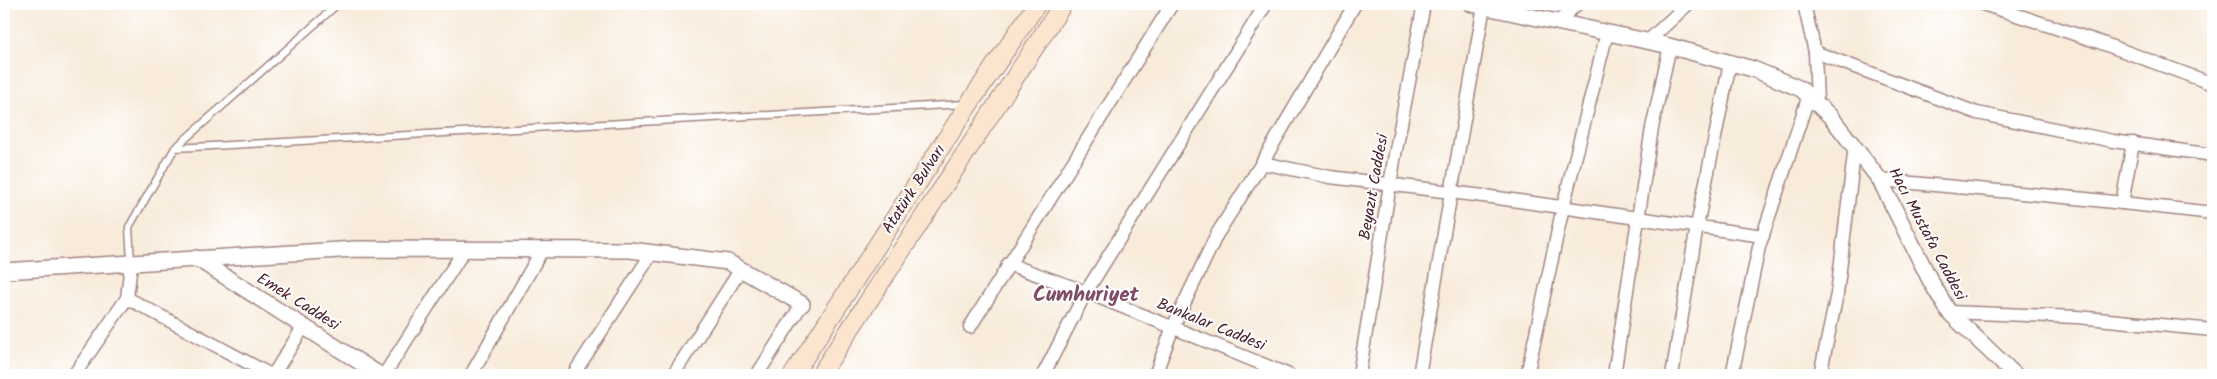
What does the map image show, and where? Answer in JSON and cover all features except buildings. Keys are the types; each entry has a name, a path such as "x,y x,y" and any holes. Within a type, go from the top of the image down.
{"main road":[{"name":"Atatürk Bulvarı","path":"793,375 969,104 1038,4"},
{"name":"Atatürk Bulvarı","path":"820,375 1063,4"}],"street":[{"path":"970,327 1172,4"},
{"path":"1043,375 1086,292 1266,4"},
{"path":"1155,375 1173,327 1217,234 1262,163 1355,4"},
{"name":"Beyazıt Caddesi","path":"1359,375 1390,184 1424,4"},
{"path":"1558,22 1577,4"},
{"path":"1648,42 1688,4"},
{"path":"1732,375 1763,236 1813,99 1815,52 1804,4"},
{"path":"1983,4 2099,42 2213,84"},
{"path":"1419,375 1451,192 1478,5"},
{"name":"Hacı Mustafa Caddesi","path":"1478,5 1670,46 1753,69 1800,88 1813,99 1855,146 1880,180 1931,282 1949,312 2015,375"},
{"path":"1527,375 1563,207 1607,33"},
{"path":"1614,375 1652,128 1670,46"},
{"path":"1815,52 1977,113 2132,143 2213,155"},
{"path":"1672,375 1698,226 1730,63"},
{"path":"2122,203 2132,143"},
{"path":"1820,375 1837,294 1855,146"},
{"path":"1262,163 1330,177 1563,207 1763,236"},
{"path":"1880,180 2122,203 2213,214"},
{"path":"4,271 356,249 630,250 728,262 802,304 757,375"},
{"path":"384,375 465,249"},
{"path":"471,375 542,250"},
{"path":"573,375 652,253"},
{"name":"Emek Caddesi","path":"196,258 380,375"},
{"path":"74,375 127,298 131,264"},
{"name":"Bankalar Caddesi","path":"1008,264 1086,292 1289,375"},
{"path":"673,375 741,269"},
{"path":"127,298 272,375 304,326"},
{"path":"1949,312 2077,318 2213,330"}],"lane":[{"path":"131,264 129,227 175,148 338,4"},
{"path":"175,148 969,104"}],"district":[{"name":"Cumhuriyet","path":"1086,295"}]}
